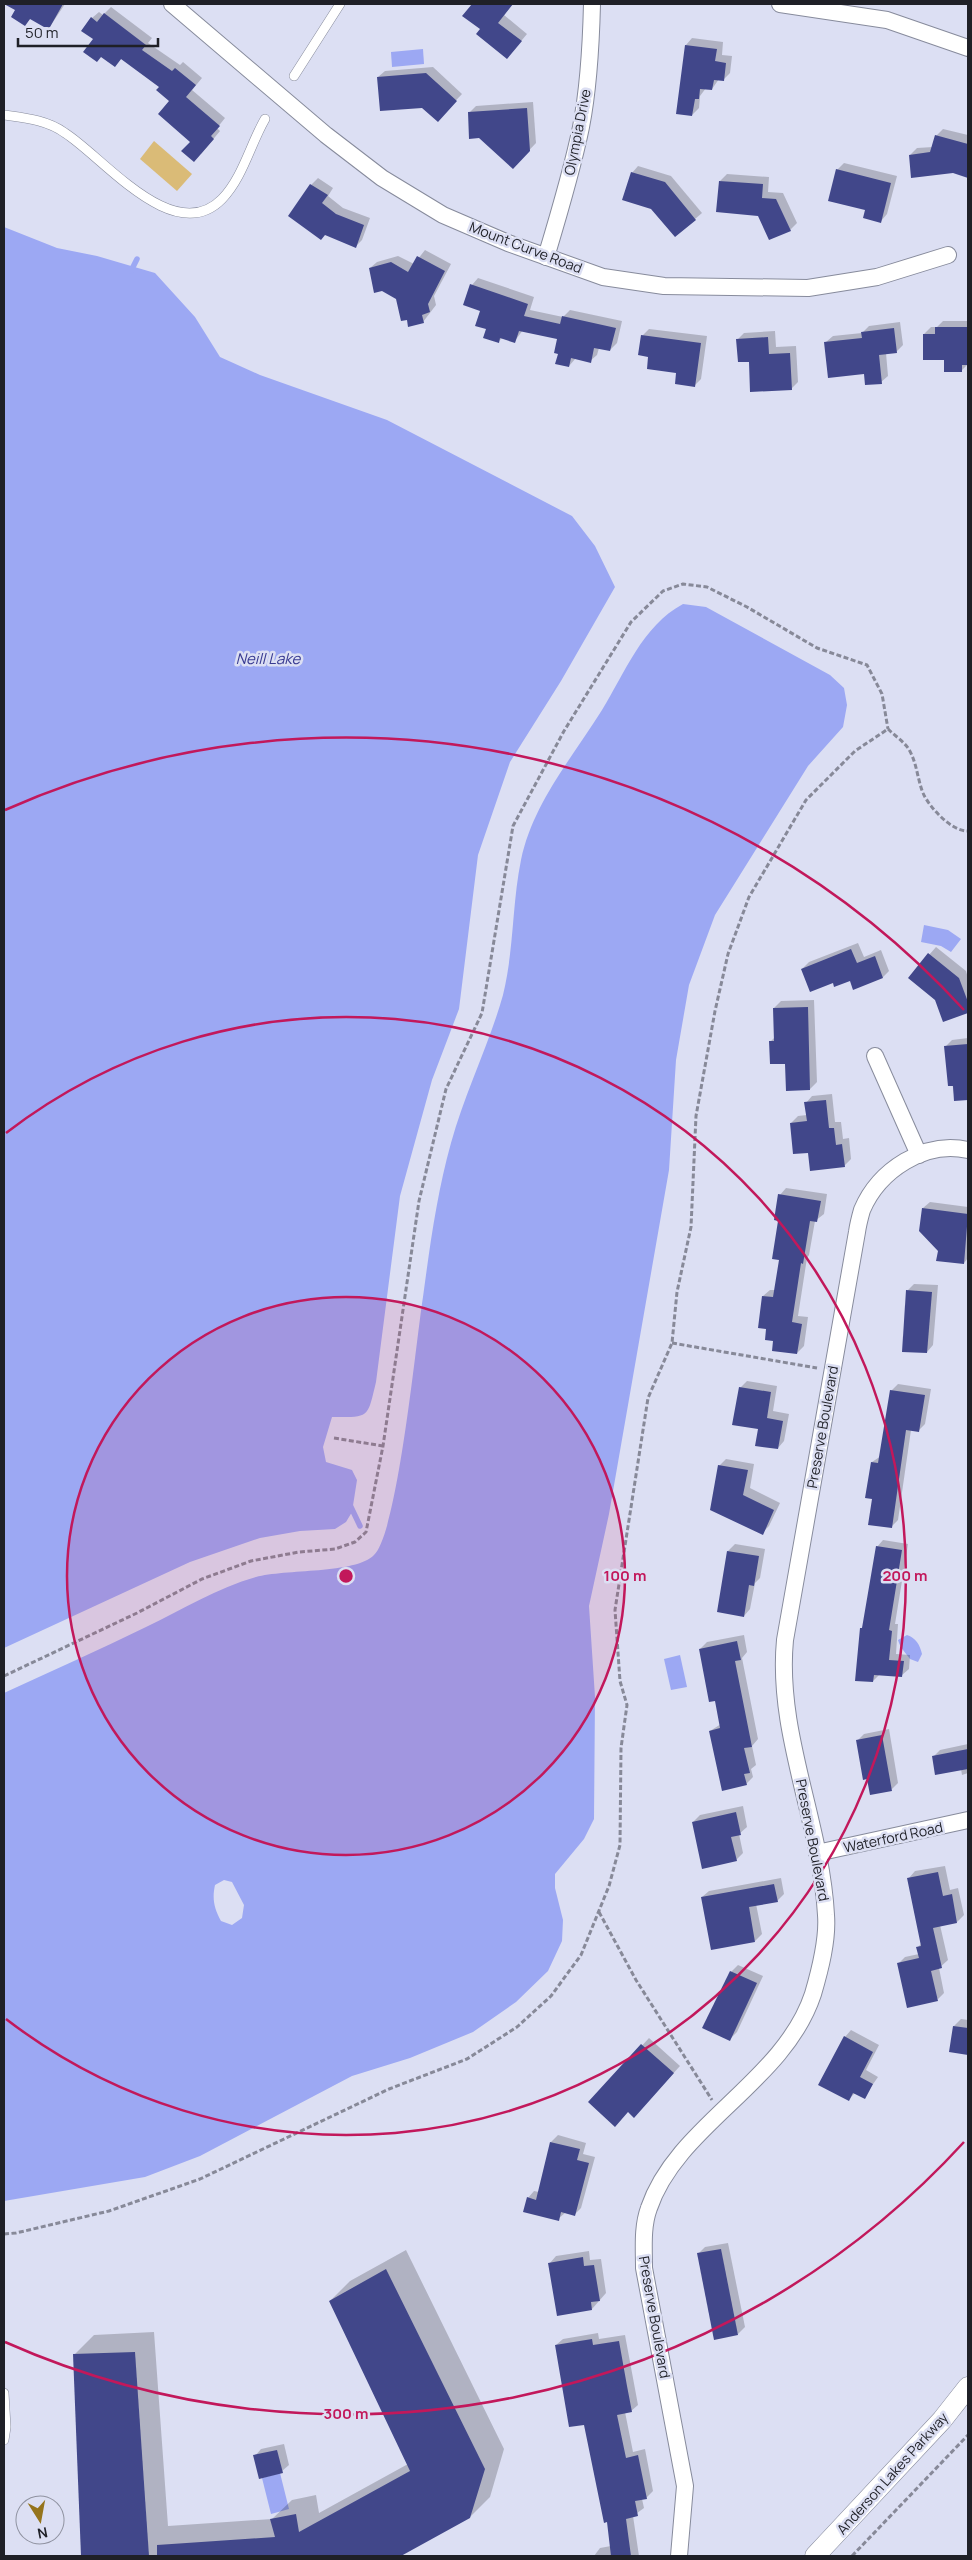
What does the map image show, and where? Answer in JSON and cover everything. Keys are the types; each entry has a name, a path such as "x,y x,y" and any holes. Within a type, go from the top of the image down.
{"street":[{"name":"Mount Curve Road","path":"172,4 326,135 382,178 442,215 546,257 603,276 664,286 808,288 877,277 948,255"},
{"name":"Olympia Drive","path":"546,257 565,193 581,125 590,56 592,4"},
{"path":"780,4 887,20 968,48"},
{"path":"875,1056 919,1155"},
{"name":"Preserve Boulevard","path":"679,2556 685,2486 644,2268 643,2238 648,2209 660,2182 678,2158 772,2062 795,2030 812,1995 822,1957 827,1918 818,1853 784,1700 782,1669 786,1630 832,1371 862,1210 875,1188 892,1170 919,1155 937,1149 968,1150"},
{"name":"Waterford Road","path":"818,1853 968,1820"},
{"name":"Anderson Lakes Parkway","path":"815,2556 935,2427 968,2387"}],"lane":[{"path":"294,76 340,4"},
{"path":"4,115 40,121 67,133 101,164 157,204 168,210 186,214 212,207 228,192 265,120"},
{"path":"4,2393 6,2427 4,2440"}],"path":[{"path":"4,1676 210,1576 251,1561 299,1552 335,1549 355,1542 366,1532 383,1446 419,1201 446,1089 482,1013 513,826 564,731 631,622 662,591 683,584 707,588 747,607 816,648 868,665 882,694 888,730 908,748 917,770 923,794 946,822 960,831 968,831"},
{"path":"4,2234 16,2233 109,2211 200,2178 389,2089 467,2059 517,2027 551,1996 581,1955 609,1886 620,1846 621,1748 627,1705 620,1681 615,1610 648,1398 672,1343 677,1292 691,1228 696,1116 715,1011 728,954 749,897 806,800 855,751 888,730"},
{"path":"672,1343 832,1371"},
{"path":"334,1438 383,1446"},
{"path":"599,1912 636,1980 721,2114"},
{"path":"852,2556 968,2435"}],"shaded area":[{"path":"154,141 192,174 177,191 140,159"}],"water":[{"path":"423,49 424,64 392,67 391,52"},
{"name":"Neill Lake","path":"4,227 57,248 97,256 155,273 195,317 220,357 260,375 387,420 572,516 595,546 615,587 561,681 510,762 478,855 459,1009 432,1080 400,1196 376,1382 371,1403 365,1413 360,1416 332,1417 323,1447 326,1462 352,1470 357,1480 352,1512 346,1522 335,1529 300,1531 260,1538 190,1562 4,1648"},
{"path":"683,604 706,607 830,675 844,688 847,705 843,727 808,766 715,915 689,985 676,1060 669,1170 609,1514 589,1606 595,1697 594,1819 584,1839 555,1874 555,1888 563,1920 562,1941 548,1971 516,2002 473,2032 410,2058 352,2076 200,2156 145,2177 4,2201 4,1693 128,1636 214,1593 242,1582 268,1575 352,1565 365,1561 374,1555 383,1539 398,1475 411,1392 428,1258 442,1181 457,1124 503,995 507,978 518,877 527,839 534,819 544,800 602,710 636,651 645,637 669,613","holes":["224,1880 232,1882 244,1905 242,1918 232,1925 221,1921 215,1908 214,1899 215,1885"]},
{"path":"924,925 948,930 961,939 951,952 941,946 921,942"},
{"path":"907,1635 917,1642 920,1648 922,1654 918,1662 910,1659 899,1643 898,1640"},
{"path":"680,1655 687,1687 671,1690 664,1659"},
{"path":"280,2473 289,2509 271,2514 262,2478"}],"building":[{"path":"4,4 63,4 50,27 44,27 30,19 25,26 11,17 15,10"},
{"path":"472,4 513,4 498,23 522,41 507,59 476,34 480,29 462,16"},
{"path":"104,13 146,45 142,50 172,71 175,68 196,85 186,97 220,126 211,136 214,139 194,162 181,151 190,142 158,114 169,101 156,90 159,87 121,59 115,67 101,57 97,62 83,52 93,39 81,31 91,17 97,22"},
{"path":"685,45 717,49 715,61 726,63 724,81 714,80 712,90 700,89 699,99 695,99 692,116 676,114"},
{"path":"426,73 457,101 438,122 422,108 380,111 377,77"},
{"path":"527,108 530,151 513,169 479,138 469,139 468,112"},
{"path":"935,135 968,144 968,178 953,173 911,178 909,155 930,152"},
{"path":"836,169 891,183 881,223 863,218 865,210 828,201"},
{"path":"631,172 665,182 696,220 675,237 651,209 622,200"},
{"path":"719,181 763,184 762,198 776,199 791,231 769,240 758,216 716,212"},
{"path":"310,184 328,195 322,203 336,214 364,225 356,248 325,235 321,240 288,216"},
{"path":"417,256 445,271 428,304 430,312 422,315 424,323 408,327 407,320 401,321 396,299 382,291 374,293 369,268 391,262 408,272"},
{"path":"470,284 528,304 524,316 560,324 562,316 616,328 610,351 594,348 591,363 571,358 569,367 555,364 558,354 554,353 557,339 519,331 515,343 500,338 499,343 483,338 486,329 475,326 480,311 463,305"},
{"path":"935,327 968,327 968,365 962,365 962,372 944,372 944,360 923,360 923,334 935,334"},
{"path":"894,328 897,353 879,355 882,384 865,385 864,374 828,378 824,342 862,338 861,332"},
{"path":"641,335 701,343 695,387 675,384 676,373 647,369 648,357 638,355"},
{"path":"768,337 769,354 790,353 792,390 750,392 749,362 738,362 736,339"},
{"path":"851,949 857,963 875,956 883,978 853,990 850,981 834,987 833,983 810,992 801,969"},
{"path":"928,953 959,978 968,1002 968,1013 943,1022 935,1000 908,978"},
{"path":"808,1007 810,1090 786,1091 785,1064 770,1064 769,1041 774,1041 773,1008"},
{"path":"968,1044 968,1100 954,1101 953,1086 948,1086 944,1046"},
{"path":"826,1100 829,1128 834,1128 836,1145 842,1144 845,1167 810,1171 808,1153 793,1154 790,1123 807,1121 804,1102"},
{"path":"778,1194 821,1201 817,1222 810,1221 803,1264 801,1263 792,1322 802,1324 797,1354 772,1351 773,1341 765,1340 766,1329 758,1328 762,1296 773,1297 779,1260 772,1259 778,1221 774,1220"},
{"path":"922,1208 968,1214 964,1264 936,1261 938,1251 919,1231"},
{"path":"906,1290 932,1292 927,1353 902,1352"},
{"path":"739,1387 771,1392 767,1418 783,1421 778,1449 755,1446 758,1429 732,1425"},
{"path":"890,1390 925,1395 919,1432 906,1430 892,1528 868,1525 872,1499 865,1498 871,1462 878,1463"},
{"path":"718,1465 748,1470 743,1495 774,1510 763,1535 710,1510"},
{"path":"876,1546 902,1550 889,1630 892,1631 889,1660 904,1661 902,1677 874,1675 873,1682 855,1681 860,1628 862,1628"},
{"path":"727,1551 759,1556 754,1586 749,1585 744,1617 717,1612"},
{"path":"737,1641 741,1660 735,1661 752,1747 744,1748 750,1773 744,1774 747,1785 722,1791 709,1731 720,1728 715,1701 709,1702 699,1649"},
{"path":"882,1735 892,1791 870,1795 867,1779 863,1780 856,1740"},
{"path":"968,1749 968,1769 935,1775 932,1756"},
{"path":"736,1812 741,1835 731,1837 737,1861 702,1869 692,1822"},
{"path":"938,1872 943,1896 952,1894 957,1923 933,1928 942,1968 931,1971 938,2001 907,2008 897,1963 919,1958 916,1947 921,1946 907,1878"},
{"path":"774,1884 778,1902 749,1907 755,1942 711,1950 701,1897"},
{"path":"730,1971 757,1983 730,2041 702,2028"},
{"path":"953,2026 968,2028 968,2055 949,2052"},
{"path":"844,2036 873,2052 860,2077 873,2084 865,2099 853,2093 849,2101 818,2085"},
{"path":"641,2044 674,2073 634,2118 628,2112 615,2127 588,2102"},
{"path":"550,2142 580,2149 577,2160 589,2163 575,2216 561,2212 559,2221 523,2212 527,2197 536,2200"},
{"path":"721,2249 738,2335 714,2340 697,2253"},
{"path":"583,2257 584,2266 594,2265 600,2301 591,2302 592,2310 557,2316 548,2263"},
{"path":"386,2269 485,2469 470,2518 401,2556 157,2556 157,2545 275,2537 270,2519 296,2514 299,2532 410,2471 329,2301"},
{"path":"592,2339 593,2345 619,2341 632,2412 617,2415 626,2458 638,2455 647,2499 635,2501 638,2516 626,2519 631,2556 611,2556 607,2522 604,2523 584,2425 569,2427 555,2345"},
{"path":"135,2352 149,2556 81,2556 73,2354"},
{"path":"277,2450 283,2473 259,2479 253,2455"}],"waterway":[{"path":"131,271 137,259"},
{"path":"350,1505 360,1526"}]}
